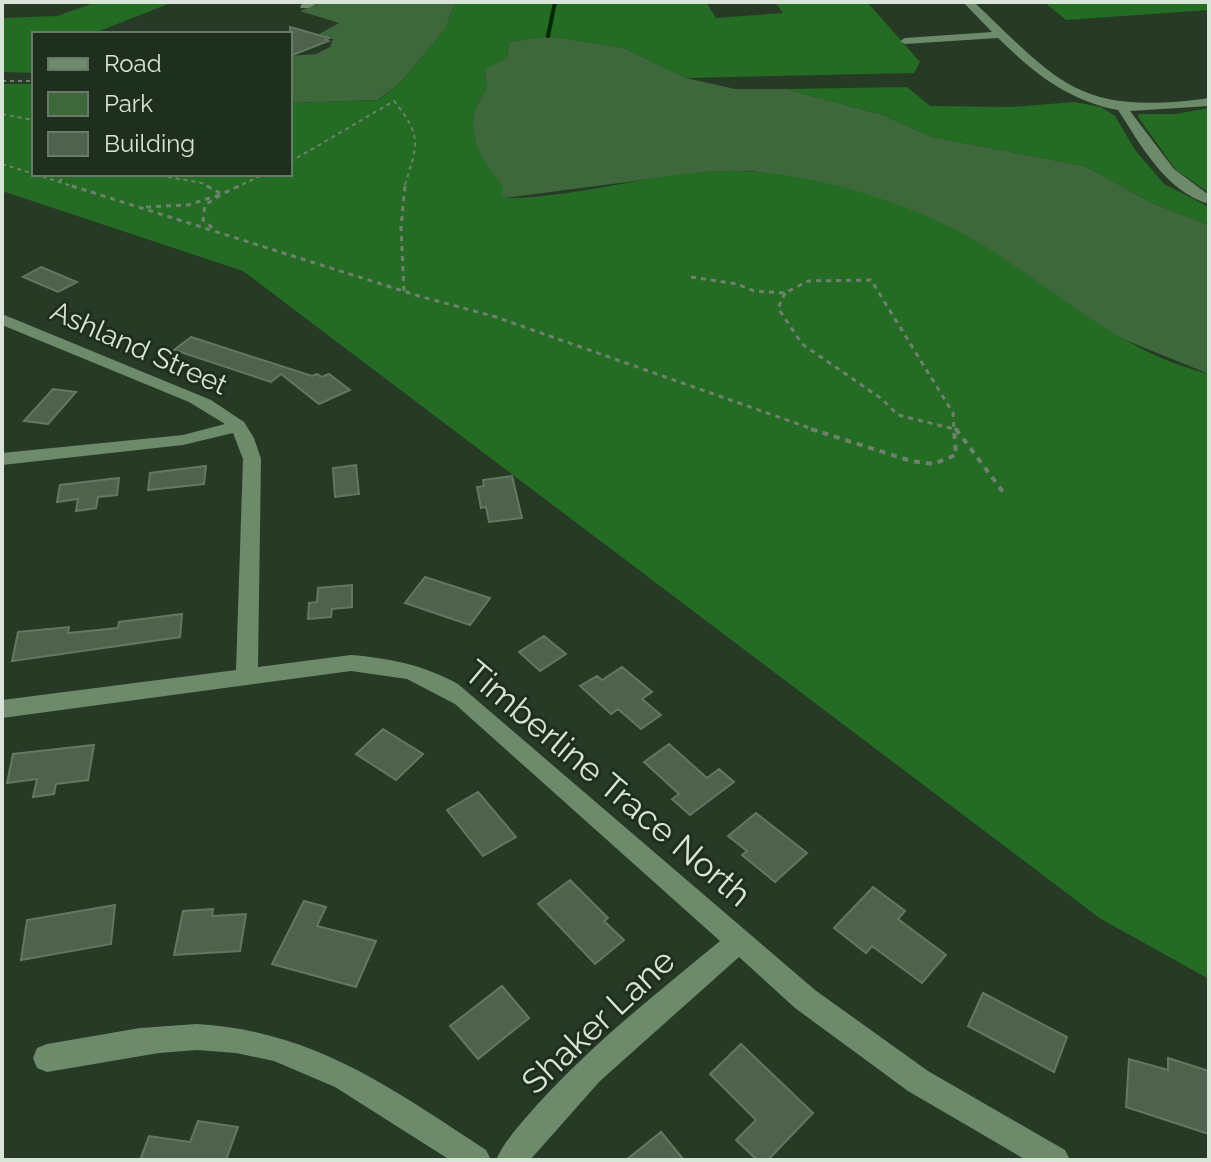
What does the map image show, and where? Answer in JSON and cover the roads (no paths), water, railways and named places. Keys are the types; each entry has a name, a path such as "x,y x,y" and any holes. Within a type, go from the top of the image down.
{"street":[{"path":"968,2 1060,85 1086,98 1121,106 1173,109 1209,102"},
{"path":"905,41 1003,34"},
{"path":"1121,106 1167,173 1180,185 1209,200"},
{"name":"Ashland Street","path":"2,319 195,398 218,409 246,435 252,459 247,675"},
{"path":"2,459 183,440 238,426"},
{"name":"Timberline Trace North","path":"2,709 247,675 361,664 397,667 438,682 463,698 805,999 881,1055 986,1122 1055,1160"},
{"name":"Shaker Lane","path":"511,1160 539,1123 588,1073 740,940"},
{"path":"47,1058 161,1039 200,1037 270,1047 343,1075 476,1160"}],"waterway":[{"path":"548,36 555,2"}]}
